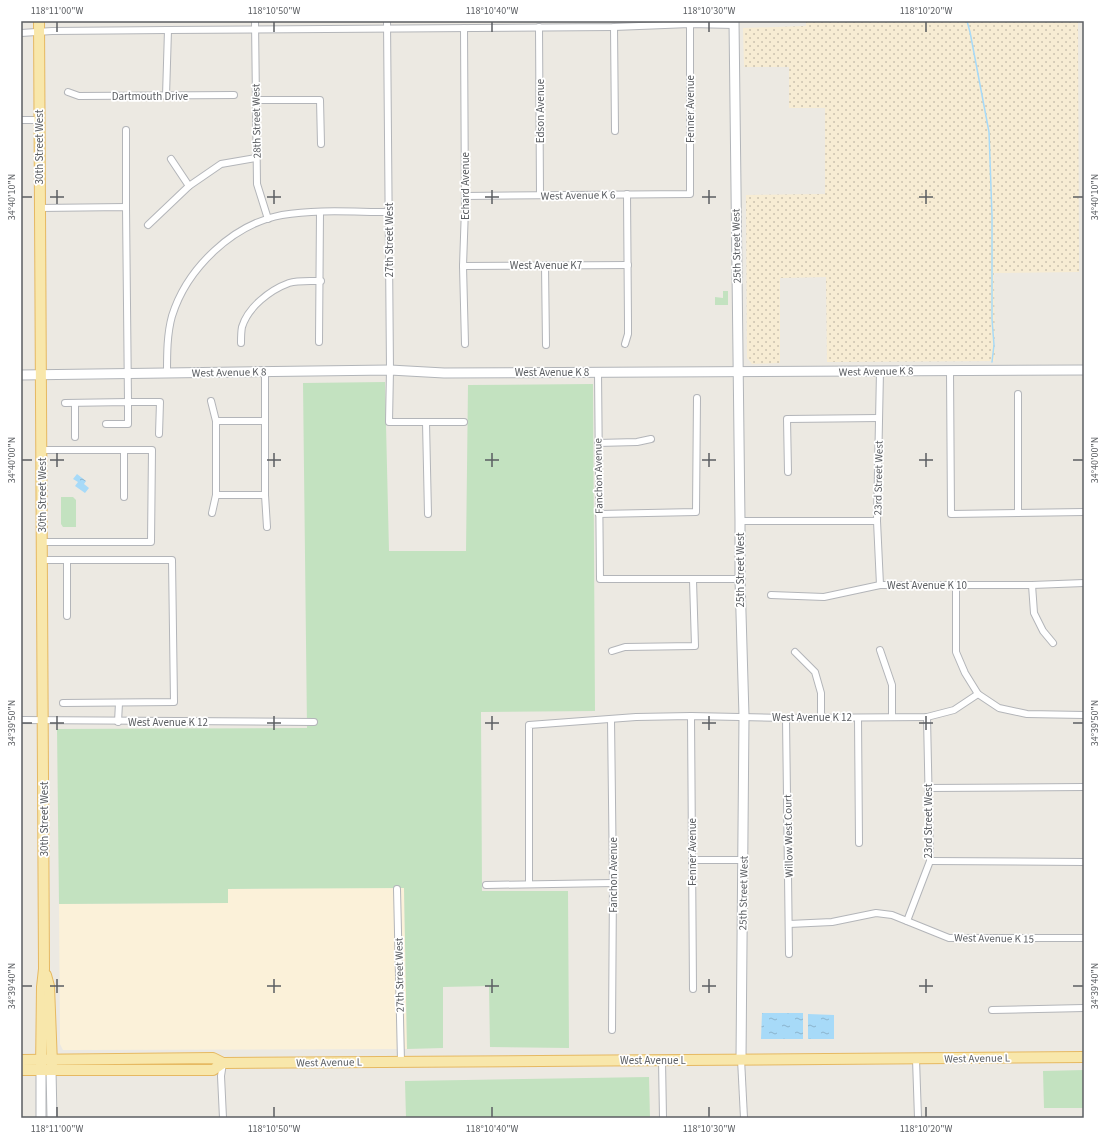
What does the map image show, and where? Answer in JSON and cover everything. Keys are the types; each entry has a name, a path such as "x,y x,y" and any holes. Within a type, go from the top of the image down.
{"main road":[{"name":"30th Street West","path":"39,21 44,969 42,987 41,1059 46,1070"},
{"name":"30th Street West","path":"44,969 49,986 52,1059 46,1070"},
{"name":"West Avenue L","path":"21,1060 213,1058 223,1063 1084,1057"},
{"name":"West Avenue L","path":"21,1070 212,1070 223,1063"}],"street":[{"name":"28th Street West","path":"255,21 257,184 268,219"},
{"name":"27th Street West","path":"387,21 390,370 389,422 426,422"},
{"path":"21,33 168,30 614,27 734,23"},
{"name":"25th Street West","path":"734,23 740,579 744,716 741,1059 744,1118"},
{"name":"Fenner Avenue","path":"690,24 690,194"},
{"name":"Edson Avenue","path":"539,27 540,195"},
{"path":"614,27 615,131"},
{"name":"Echard Avenue","path":"464,28 464,344"},
{"path":"166,96 168,30"},
{"name":"Dartmouth Drive","path":"68,92 79,96 234,95"},
{"path":"256,100 320,100 321,144"},
{"path":"21,120 39,120"},
{"path":"106,424 128,424 126,130"},
{"path":"148,225 190,186 221,164 256,158"},
{"path":"171,159 190,186"},
{"path":"625,344 628,334 627,194"},
{"name":"West Avenue K 6","path":"465,196 690,194"},
{"path":"40,208 126,207"},
{"path":"319,342 320,212"},
{"path":"167,373 168,342 172,316 187,283 208,258 228,239 252,225 268,219 297,213 389,212"},
{"path":"545,265 546,345"},
{"name":"West Avenue K7","path":"463,266 628,265"},
{"path":"240,343 242,327 248,314 259,301 274,290 290,283 320,281"},
{"name":"West Avenue K 8","path":"21,375 390,370 444,373 1084,370"},
{"path":"950,370 951,514 1084,512"},
{"name":"23rd Street West","path":"880,371 877,521 880,585"},
{"path":"265,372 265,495 267,527"},
{"name":"Fanchon Avenue","path":"598,372 600,579 693,580"},
{"path":"1018,394 1018,513"},
{"path":"599,514 696,512 697,398"},
{"path":"211,401 216,421 216,496 212,513"},
{"path":"75,402 76,437"},
{"path":"65,403 160,402 159,434"},
{"path":"788,472 788,418 879,418"},
{"path":"216,421 265,421"},
{"path":"428,514 426,422 464,422"},
{"path":"598,443 637,442 652,439"},
{"path":"42,450 152,450 151,542 42,542"},
{"path":"124,450 124,497"},
{"path":"216,496 265,495"},
{"path":"740,520 877,521"},
{"path":"42,560 172,560 174,702 63,703"},
{"path":"67,560 67,616"},
{"path":"612,651 625,647 695,646 693,580 740,579"},
{"name":"West Avenue K 10","path":"771,595 824,597 880,585 1032,585 1084,583"},
{"path":"956,585 956,652 965,673 978,694 999,708 1027,714 1084,715"},
{"path":"1032,585 1034,613 1043,631 1053,643"},
{"path":"880,650 892,685 892,717"},
{"path":"795,652 815,672 821,693 821,717"},
{"name":"West Avenue K 12","path":"529,884 529,725 636,717 927,717 954,710 978,694"},
{"path":"118,722 119,703"},
{"name":"Fenner Avenue","path":"691,716 693,989"},
{"name":"23rd Street West","path":"907,921 930,860 927,717"},
{"name":"Willow West Court","path":"786,718 789,954"},
{"path":"858,718 859,843"},
{"name":"Fanchon Avenue","path":"610,719 613,883 612,1030"},
{"name":"West Avenue K 12","path":"21,720 118,722 314,722"},
{"path":"928,788 1084,788"},
{"path":"692,860 743,860"},
{"path":"930,860 1084,862"},
{"path":"486,885 613,883"},
{"name":"27th Street West","path":"397,889 400,1061"},
{"name":"West Avenue K 15","path":"789,924 832,922 876,913 892,915 949,938 1084,938"},
{"path":"992,1010 1084,1008"},
{"path":"916,1059 918,1118"},
{"path":"662,1060 663,1118"},
{"path":"222,1118 223,1063"},
{"name":"30th Street West","path":"42,1118 46,1070"},
{"name":"30th Street West","path":"46,1070 52,1118"}],"shaded area":[{"path":"404,887 407,1049 63,1050 60,1044 59,904 228,903 228,889"}],"green space":[{"path":"723,291 728,291 728,305 715,305 715,297 723,298"},
{"path":"385,382 389,551 466,551 468,385 593,384 595,711 481,712 482,891 568,891 569,1048 490,1047 489,986 443,987 443,1048 407,1049 404,888 228,889 228,903 59,904 57,729 307,728 303,383"},
{"path":"61,497 73,497 76,500 76,527 63,527 61,524"},
{"path":"1084,1070 1084,1108 1044,1108 1043,1071"},
{"path":"649,1077 650,1118 406,1118 405,1081"}],"sand":[{"path":"806,21 1078,21 1079,272 994,273 995,361 827,362 826,277 780,278 780,363 752,364 747,358 746,195 825,194 825,108 789,108 789,67 744,67 743,28 806,26"}],"water":[{"path":"77,474 86,481 84,484 89,488 85,493 75,486 78,482 73,479"},
{"path":"762,1013 803,1013 803,1039 761,1039"},
{"path":"808,1014 834,1015 834,1039 808,1039"}],"waterway":[{"path":"967,21 989,132 992,216 992,319 994,345 992,362"}]}
